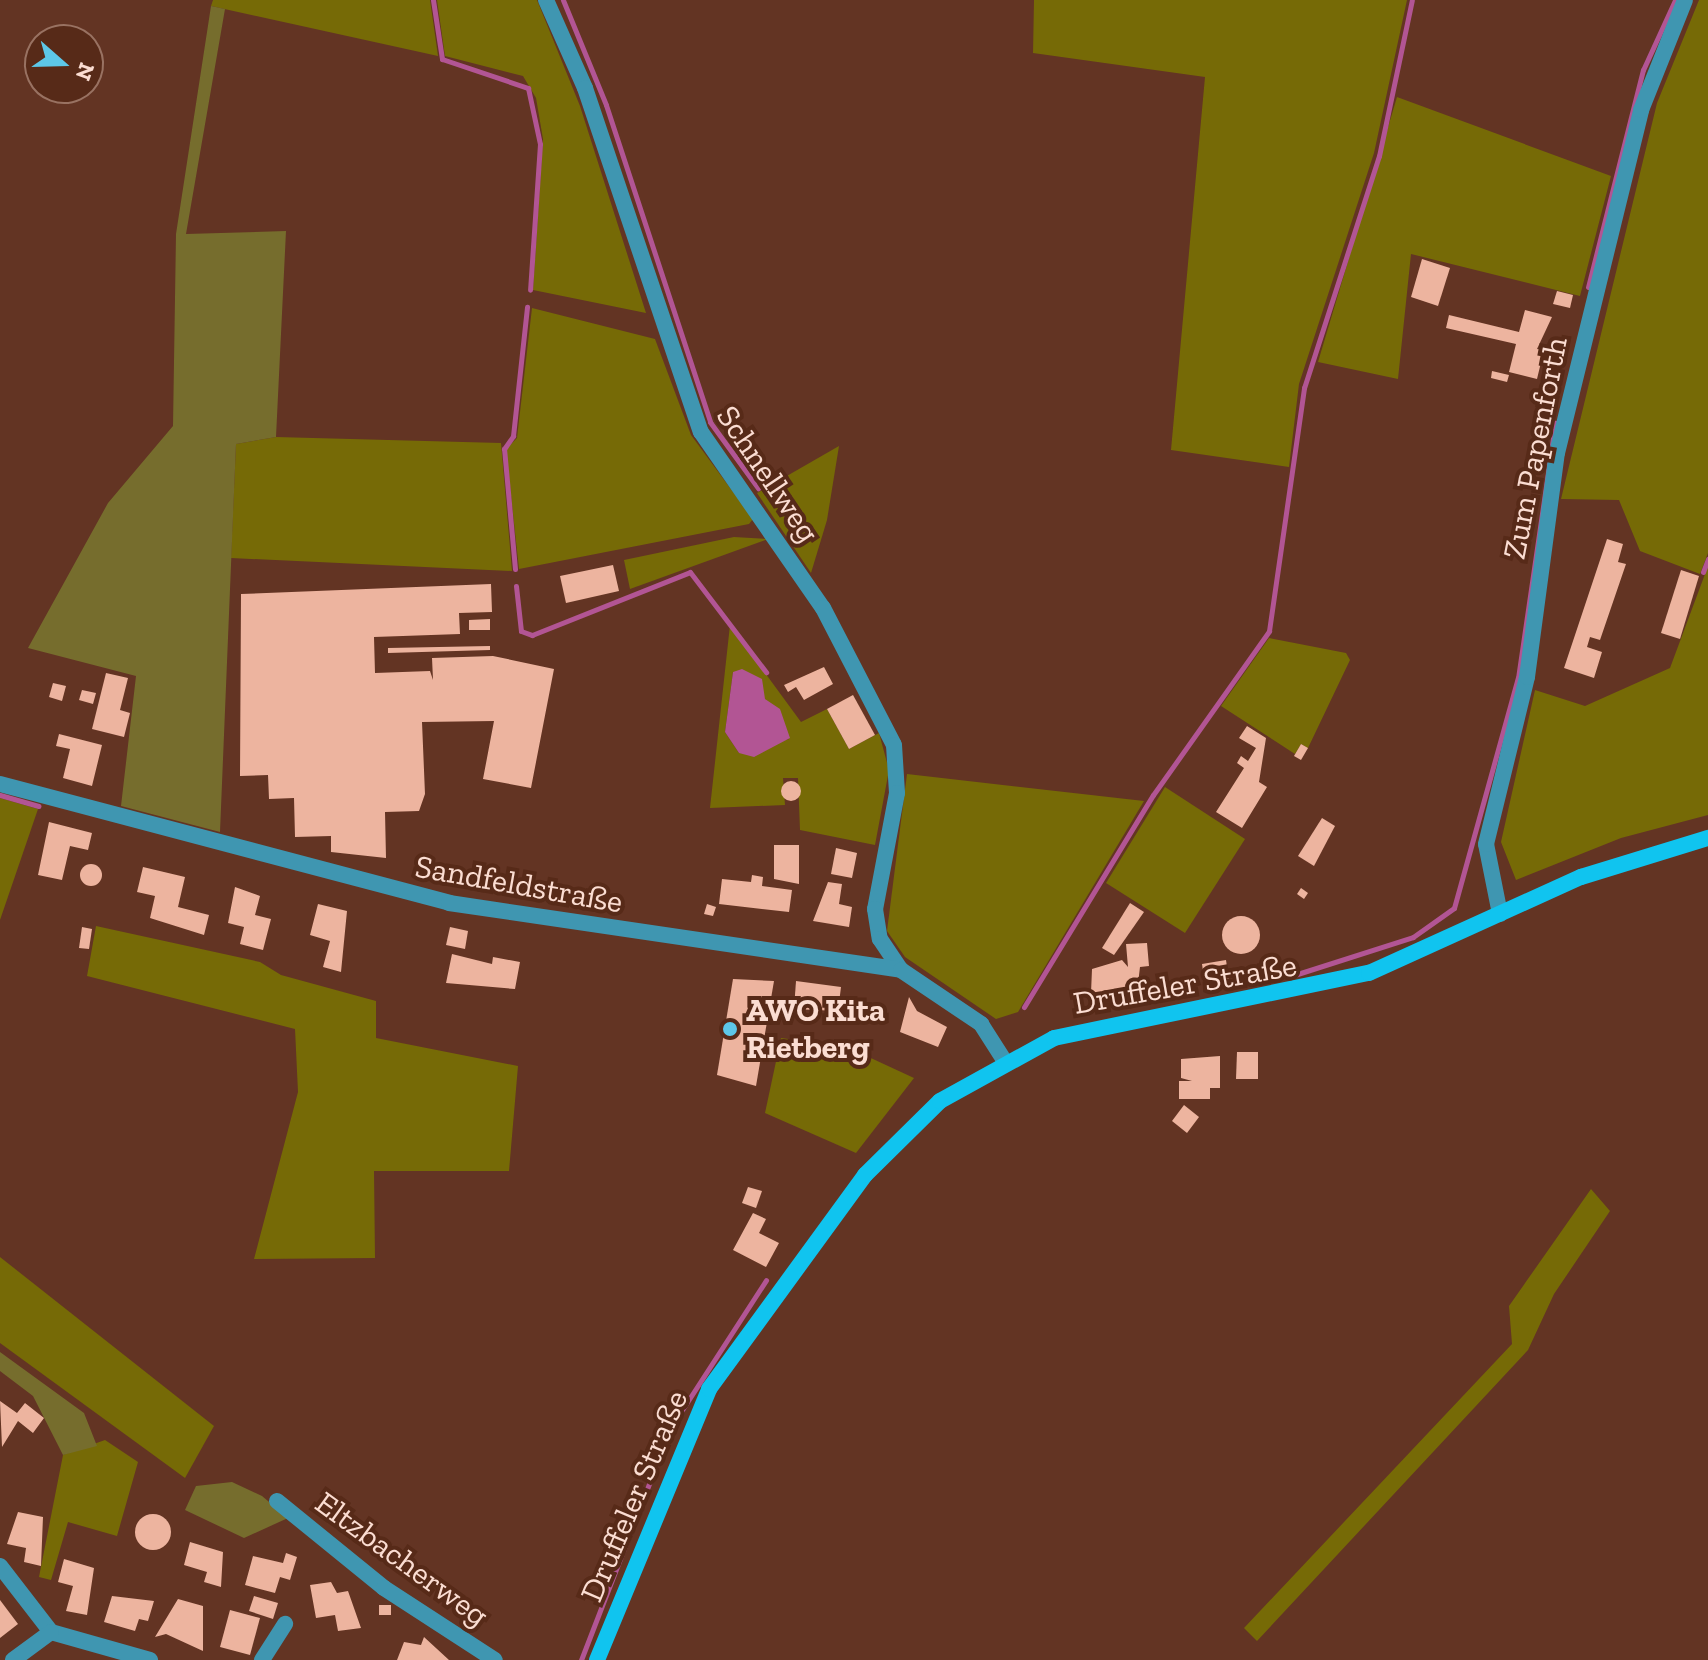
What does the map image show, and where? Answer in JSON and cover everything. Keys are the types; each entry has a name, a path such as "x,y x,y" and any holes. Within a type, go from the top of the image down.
{"street":[{"name":"Schnellweg","path":"546,0 585,88 701,432 823,608 890,733 897,793 875,909 880,939 901,970"},
{"name":"Zum Papenforth","path":"1500,914 1486,844 1527,677 1557,453 1641,110 1685,0"},
{"name":"Sandfeldstraße","path":"0,784 449,903 901,970 981,1024 1004,1060"},
{"name":"Druffeler Straße","path":"597,1660 668,1474 726,1362 893,1143 1004,1060 1104,1022 1319,988 1630,858 1708,838"},
{"name":"Eltzbacherweg","path":"277,1501 384,1588 495,1660"},
{"path":"0,1566 51,1632 150,1660"},
{"path":"262,1660 285,1624"},
{"path":"13,1660 51,1632"}],"shaded area":[{"path":"213,0 430,0 438,56 211,6"},
{"path":"437,0 537,0 580,106 646,313 533,290 543,139 536,98 523,76 445,56"},
{"path":"1034,0 1407,0 1374,153 1299,384 1289,467 1171,450 1205,77 1033,53"},
{"path":"1699,0 1708,0 1708,553 1700,574 1640,551 1619,500 1561,499 1657,103"},
{"path":"211,6 225,9 186,234 286,231 276,437 236,444 220,832 121,806 136,676 28,648 108,503 173,426 176,234"},
{"path":"1397,97 1611,176 1580,296 1411,254 1398,379 1318,362"},
{"path":"532,308 655,339 691,435 753,519 749,524 519,569 506,449 517,438"},
{"path":"276,437 501,443 512,571 231,558 236,444"},
{"path":"839,446 827,520 811,573 757,493"},
{"path":"734,537 768,539 630,589 624,560"},
{"path":"1708,566 1708,815 1621,838 1516,880 1501,842 1535,690 1585,706 1670,668"},
{"path":"730,625 801,722 827,709 849,749 879,733 889,770 875,845 800,830 798,778 783,778 785,805 710,808","holes":["733,672 765,699 789,739 739,753 725,732"]},
{"path":"1269,638 1346,653 1350,660 1308,748 1301,744 1295,754 1221,706"},
{"path":"742,669 762,679 765,699 780,709 790,738 754,757 739,753 725,732 733,672"},
{"path":"907,774 1144,801 1018,1012 996,1019 905,957 887,931"},
{"path":"1165,787 1245,839 1185,933 1106,883"},
{"path":"0,798 38,809 0,920"},
{"path":"96,926 260,962 281,975 376,1001 376,1038 518,1066 509,1171 374,1171 375,1258 254,1259 298,1092 295,1029 87,976"},
{"path":"781,1038 847,1047 914,1078 856,1153 765,1113"},
{"path":"1591,1189 1610,1211 1554,1294 1528,1350 1257,1641 1244,1628 1512,1344 1509,1306"},
{"path":"0,1257 214,1426 185,1478 0,1343"},
{"path":"0,1352 84,1413 97,1446 63,1455 33,1396 0,1371"},
{"path":"105,1440 138,1462 117,1536 68,1522 51,1580 39,1577 63,1455"},
{"path":"232,1482 262,1496 288,1518 244,1538 185,1510 196,1486"}],"building":[{"path":"1422,259 1450,268 1438,306 1411,297"},
{"path":"1557,291 1573,295 1570,308 1553,304"},
{"path":"1525,310 1552,317 1537,349 1544,350 1537,379 1509,372 1516,344 1446,328 1449,315 1519,332"},
{"path":"1492,371 1509,375 1507,382 1491,378"},
{"path":"1607,539 1623,544 1618,562 1626,564 1600,640 1590,637 1587,647 1602,652 1594,678 1564,668"},
{"path":"613,565 619,591 566,603 560,576"},
{"path":"1681,570 1699,576 1680,639 1661,633"},
{"path":"491,584 492,612 459,613 460,634 374,637 375,673 430,671 433,680 432,658 493,656 554,669 531,788 483,779 494,721 422,722 425,794 419,811 385,812 386,858 331,852 331,836 295,837 294,798 269,799 268,775 240,776 241,594"},
{"path":"490,619 490,630 469,630 469,620"},
{"path":"490,646 490,650 388,653 388,648"},
{"path":"824,667 833,684 804,700 796,687 788,692 784,685"},
{"path":"106,673 128,678 120,710 130,713 124,737 92,729"},
{"path":"53,683 66,686 62,701 49,697"},
{"path":"82,690 96,693 93,704 79,700"},
{"path":"853,695 875,735 849,749 827,709"},
{"path":"1247,726 1266,738 1259,782 1267,787 1242,828 1216,812 1244,768 1237,763 1241,756 1248,761 1256,748 1239,738"},
{"path":"59,734 102,745 92,786 63,778 70,749 56,746"},
{"path":"1301,744 1308,748 1301,760 1294,756"},
{"path":"787,781 795,781 801,791 795,801 787,801 781,795 781,787"},
{"path":"1322,818 1335,826 1314,866 1298,856"},
{"path":"49,822 92,833 88,850 70,846 62,880 38,875"},
{"path":"774,845 799,845 799,884 774,879"},
{"path":"836,848 857,853 852,878 831,874"},
{"path":"91,864 99,867 102,875 99,883 91,886 83,883 80,875 83,867"},
{"path":"143,867 185,877 178,907 209,915 204,935 150,918 155,896 137,892"},
{"path":"752,875 763,877 762,886 792,890 789,912 719,904 722,879 751,882"},
{"path":"828,882 842,884 839,904 852,907 849,927 813,921"},
{"path":"235,887 260,896 255,915 271,919 263,950 240,944 244,927 228,923"},
{"path":"1301,888 1308,893 1304,899 1297,894"},
{"path":"1130,903 1144,912 1114,955 1102,948"},
{"path":"318,904 347,911 341,972 323,967 330,941 310,935"},
{"path":"707,904 716,907 713,916 704,914"},
{"path":"1241,916 1254,922 1260,935 1254,948 1241,954 1228,948 1222,935 1228,922"},
{"path":"82,927 92,929 89,949 79,948"},
{"path":"450,927 468,931 465,949 446,945"},
{"path":"1147,943 1149,966 1140,967 1137,992 1091,993 1092,969 1122,960 1128,967 1126,944"},
{"path":"452,954 492,964 493,957 520,962 515,989 446,983"},
{"path":"1226,960 1229,981 1205,985 1202,964"},
{"path":"733,979 774,981 756,1086 717,1075"},
{"path":"796,981 841,987 838,1011 794,1009"},
{"path":"909,997 917,1011 947,1027 938,1047 900,1032"},
{"path":"1237,1052 1258,1052 1258,1079 1236,1079"},
{"path":"1220,1056 1220,1088 1210,1088 1210,1099 1179,1099 1179,1081 1192,1081 1181,1078 1181,1059"},
{"path":"1184,1105 1199,1117 1187,1133 1172,1121"},
{"path":"748,1187 762,1191 756,1208 742,1203"},
{"path":"753,1213 766,1219 759,1233 779,1243 766,1267 733,1250"},
{"path":"0,1401 17,1413 25,1403 44,1418 33,1433 18,1421 2,1447"},
{"path":"18,1512 43,1517 41,1566 24,1562 26,1548 7,1544"},
{"path":"153,1514 166,1519 171,1532 166,1545 153,1550 140,1545 135,1532 140,1519"},
{"path":"190,1542 223,1552 221,1587 204,1582 207,1572 184,1565"},
{"path":"286,1553 297,1557 290,1580 280,1577 275,1593 245,1585 253,1556 283,1563"},
{"path":"64,1559 94,1568 87,1615 66,1611 73,1586 58,1582"},
{"path":"331,1582 337,1593 348,1591 361,1628 338,1631 335,1615 316,1618 310,1585"},
{"path":"112,1596 154,1601 148,1621 139,1619 135,1631 104,1622"},
{"path":"254,1596 278,1603 273,1619 249,1611"},
{"path":"178,1599 203,1606 203,1651 166,1634 155,1637"},
{"path":"0,1600 18,1624 0,1638"},
{"path":"379,1605 391,1605 391,1615 379,1615"},
{"path":"230,1610 260,1618 250,1655 220,1647"},
{"path":"424,1637 449,1660 397,1660 404,1642 421,1645"}],"waterway":[{"path":"433,0 442,59 528,88 540,144 530,290"},
{"path":"563,0 606,105 710,422 758,488"},
{"path":"1024,1007 1153,795 1269,631 1304,388 1379,156 1412,0"},
{"path":"1588,287 1643,70 1675,0"},
{"path":"515,569 504,449 513,436 527,307"},
{"path":"1288,977 1413,937 1454,908 1518,678 1555,423"},
{"path":"1703,572 1708,559"},
{"path":"516,586 521,631 532,635 690,572 766,672"},
{"path":"0,795 38,806"},
{"path":"581,1660 671,1427 766,1280"}],"place":[{"name":"AWO Kita Rietberg","path":"730,1029"}]}
